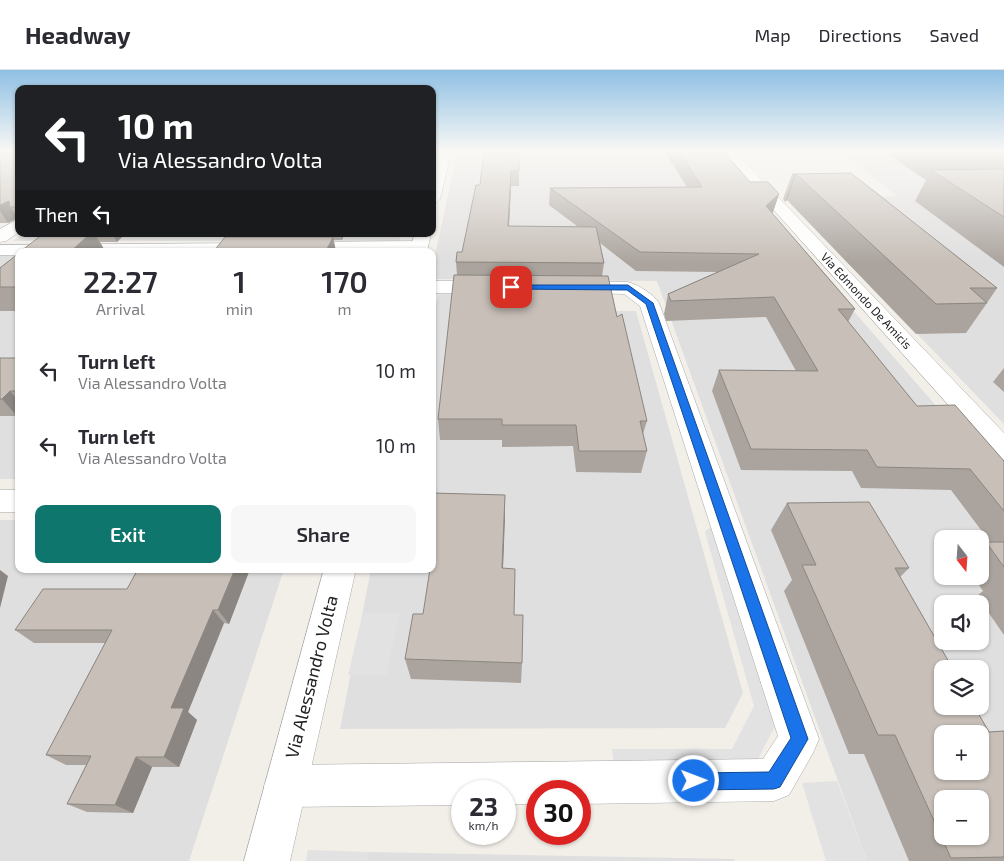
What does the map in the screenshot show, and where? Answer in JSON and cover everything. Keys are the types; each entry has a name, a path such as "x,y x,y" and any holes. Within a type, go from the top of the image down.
{"street":[{"name":"Via Edmondo De Amicis","path":"762,189 1004,450"},
{"path":"0,237 15,227"},
{"path":"186,248 420,244"},
{"path":"0,250 15,250"},
{"path":"436,287 511,287"},
{"path":"285,786 774,780 799,739 649,303 628,288 550,288"},
{"path":"0,501 15,501"},
{"name":"Via Alessandro Volta","path":"267,861 339,573"}],"shaded area":[{"path":"449,189 747,189 1004,484 1004,861 867,861 657,281 436,279 436,251"},
{"path":"888,189 935,189 944,195 898,197"},
{"path":"934,189 1004,189 1004,424 787,199 943,195"},
{"path":"19,237 400,237 399,241 13,241"},
{"path":"0,255 15,255 15,479 0,479"},
{"path":"439,294 536,294 538,311 636,311 743,693 725,728 340,729 370,573 436,573 436,304"},
{"path":"0,520 15,520 15,573 283,573 189,861 0,861"},
{"path":"715,522 778,720 753,769 615,771 612,749 732,749 754,706 705,532"},
{"path":"363,613 400,613 386,675 348,675"},
{"path":"837,781 867,861 826,861 802,783"},
{"path":"308,850 368,852 366,861 306,861"},
{"path":"368,852 734,859 734,861 366,861"}],"building":[{"path":"0,189 15,189 15,207 10,207 9,201 0,205"},
{"path":"475,189 510,189 508,226 596,227 604,263 456,262 457,252 462,252"},
{"path":"551,189 774,189 779,194 766,206 855,309 838,309 917,406 955,405 1004,461 1004,511 970,469 877,467 867,450 751,449 719,370 818,371 774,297 671,301 668,294 759,254 640,252"},
{"path":"812,189 871,189 997,288 970,288 987,303 936,304"},
{"path":"960,189 1004,189 1004,217"},
{"path":"39,237 87,237 74,248 25,248"},
{"path":"225,237 333,237 328,248 216,248"},
{"path":"15,256 15,287 0,287 0,268"},
{"path":"454,275 608,276 617,317 622,314 647,421 640,421 647,451 579,451 576,425 502,425 502,419 438,419"},
{"path":"0,358 15,358 15,391 10,391 2,399 0,399"},
{"path":"436,493 505,495 502,568 515,569 514,615 523,615 522,663 405,659 413,614 423,614 429,573 436,573"},
{"path":"869,502 909,568 895,568 934,636 934,650 942,650 948,660 934,660 934,715 979,715 985,725 934,725 934,780 989,780 989,732 1004,731 1004,857 951,858 945,845 989,845 989,790 934,790 934,821 895,735 878,735 802,565 816,565 787,503"},
{"path":"989,542 1004,542 1004,567 989,546"},
{"path":"136,573 233,573 218,610 213,610 171,708 184,708 164,757 136,757 115,805 67,804 91,756 46,755 112,630 15,630 43,589 127,589"}],"route":[{"path":"511,287 628,288 641,295 649,303 799,739 774,780 694,781"}]}
